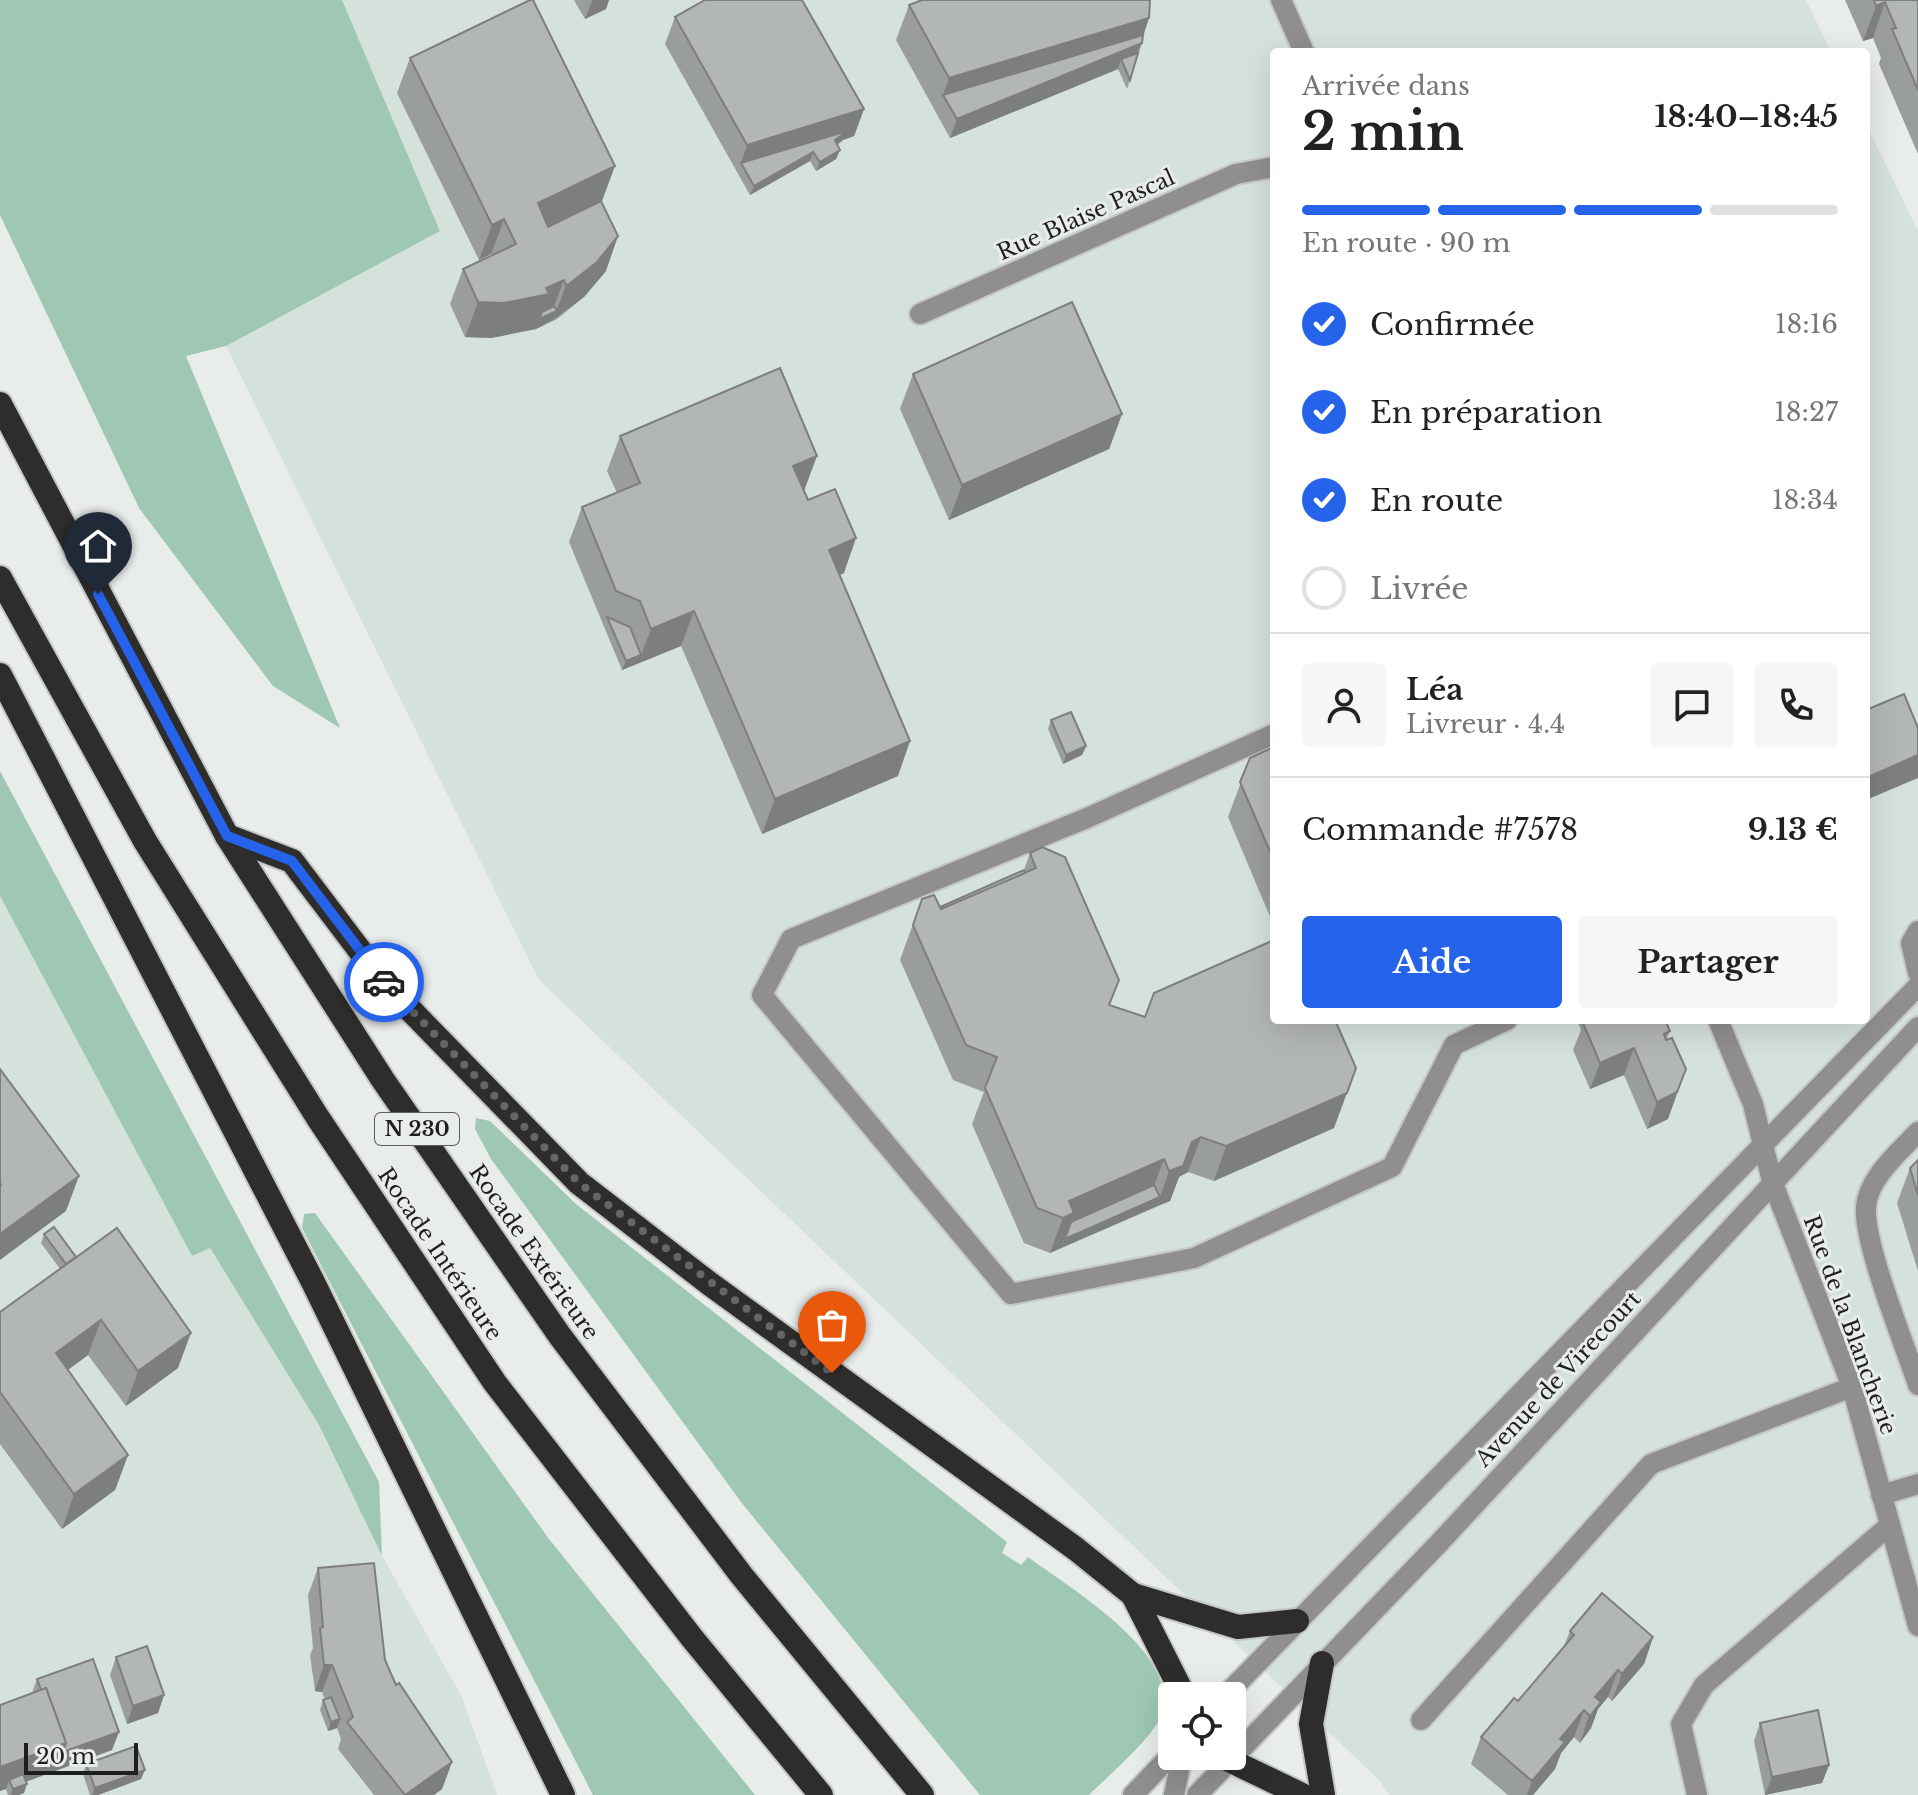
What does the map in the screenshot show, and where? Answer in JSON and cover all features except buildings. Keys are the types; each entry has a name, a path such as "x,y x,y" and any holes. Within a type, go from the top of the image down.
{"highway":[{"name":"Rocade Extérieure","path":"0,404 227,836 383,1080 560,1336 742,1576 922,1795"},
{"name":"Rocade Intérieure","path":"0,578 145,841 318,1118 495,1383 692,1638 821,1795"},
{"path":"0,675 314,1284 563,1795"},
{"path":"227,836 292,861 386,985 579,1183 710,1284 1076,1549 1133,1595 1238,1627 1297,1621"},
{"path":"1133,1595 1177,1682"},
{"path":"1322,1663 1311,1724 1323,1795"},
{"path":"1246,1768 1302,1795"}],"street":[{"path":"1281,0 1302,48"},
{"name":"Rue Blaise Pascal","path":"920,314 1236,174 1270,168"},
{"path":"1270,736 1087,818 791,939 762,995 1011,1294 1194,1258 1392,1167 1454,1045 1499,1024"},
{"path":"1918,931 1911,943 1918,973"},
{"name":"Avenue de Virecourt","path":"1238,1682 1918,986"},
{"path":"1720,1024 1753,1104 1764,1147"},
{"name":"Avenue de Virecourt","path":"1246,1737 1440,1542 1918,1027"},
{"path":"1918,1132 1872,1186 1865,1206 1870,1238 1918,1385"},
{"name":"Rue de la Blancherie","path":"1764,1147 1772,1181 1852,1387 1918,1626"},
{"path":"1421,1720 1651,1464 1852,1387"},
{"path":"1881,1495 1918,1484"},
{"path":"1697,1795 1681,1724 1704,1685 1890,1525"},
{"path":"1133,1795 1158,1769"},
{"path":"1174,1795 1179,1770"},
{"name":"Avenue de Virecourt","path":"1197,1795 1215,1770"}],"shaded area":[{"path":"342,0 1806,0 1829,48 1270,48 1270,1024 1870,1024 1870,132 1918,231 1918,1795 1390,1795 1378,1779 539,980 226,346 440,231"},
{"path":"0,896 192,1256 209,1247 319,1425 382,1556 461,1695 497,1795 0,1795"}],"green space":[{"path":"0,0 342,0 440,231 226,346 186,356 340,728 273,686 139,508 0,215"},
{"path":"0,771 379,1482 382,1556 319,1425 210,1248 192,1256 0,896"},
{"path":"476,1118 490,1121 576,1204 1007,1542 1002,1553 1021,1565 1028,1557 1120,1626 1141,1648 1157,1671 1160,1682 1158,1722 1138,1747 1089,1795 980,1795 741,1502 491,1159 475,1129"},
{"path":"315,1213 549,1539 755,1795 593,1795 302,1228 304,1214"}],"way so far":[{"path":"384,982 579,1183 832,1373"}],"route":[{"path":"98,594 227,836 292,861 384,982"}]}
